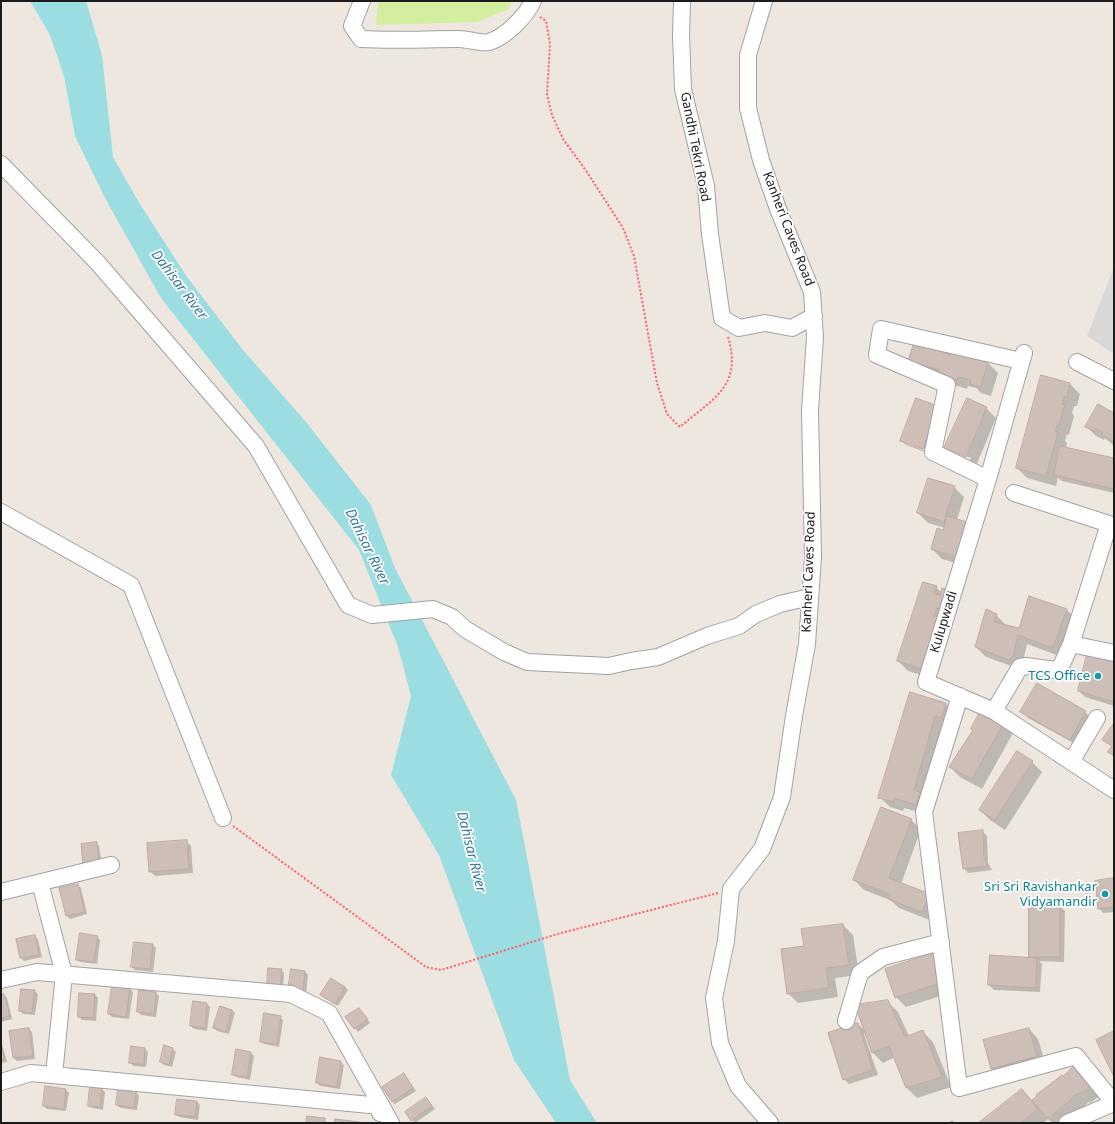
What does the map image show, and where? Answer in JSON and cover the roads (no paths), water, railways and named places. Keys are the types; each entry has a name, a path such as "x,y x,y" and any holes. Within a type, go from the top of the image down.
{"street":[{"path":"362,1 352,26 361,39 383,40 460,39 489,42 514,27 531,6"},
{"name":"Gandhi Tekri Road","path":"682,1 681,35 683,89 706,186 710,234 722,318 739,328 765,323 792,328 814,316"},
{"name":"Kanheri Caves Road","path":"764,1 748,55 748,108 762,160 778,209 812,292 815,337 810,410 813,557 807,644 794,716 782,797 762,850 731,889 726,941 714,998 720,1043 738,1086 770,1123"},
{"path":"1,164 97,262 256,446 348,605 372,615 433,609 452,617 465,629 504,652 527,662 610,666 658,657 707,636 739,626 756,614 780,604 810,597"},
{"name":"Kulupwadi","path":"988,478 933,452 947,385 876,355 881,329 1022,357 988,478 926,682 994,711 1114,790"},
{"path":"1077,362 1114,381"},
{"path":"994,711 1020,667 1026,666 1056,670 1061,666 1071,644 1111,522 1014,493"},
{"path":"1,512 131,585 223,818"},
{"path":"1071,644 1114,653"},
{"path":"960,696 924,812 959,1088 1076,1056 1114,1103 1067,1123"},
{"path":"1071,762 1097,718"},
{"path":"1,892 111,865"},
{"path":"40,883 64,974 54,1075"},
{"path":"846,1021 860,973 883,957 940,942"},
{"path":"1,980 37,972 291,994 329,1013 391,1123"},
{"path":"1,1082 31,1073 381,1106"},
{"path":"379,1123 381,1106"}],"water":[{"name":"Dahisar River","path":"30,1 86,1 102,55 113,157 138,201 187,277 243,350 306,422 371,505 395,568 516,800 570,1080 597,1123 556,1123 514,1060 439,855 391,775 411,696 398,647 359,550 161,298 105,198 75,136 64,76 50,35"}],"place":[{"name":"TCS Office","path":"1098,676"},
{"name":"Sri Sri Ravishankar Vidyamandir","path":"1105,894"}]}
